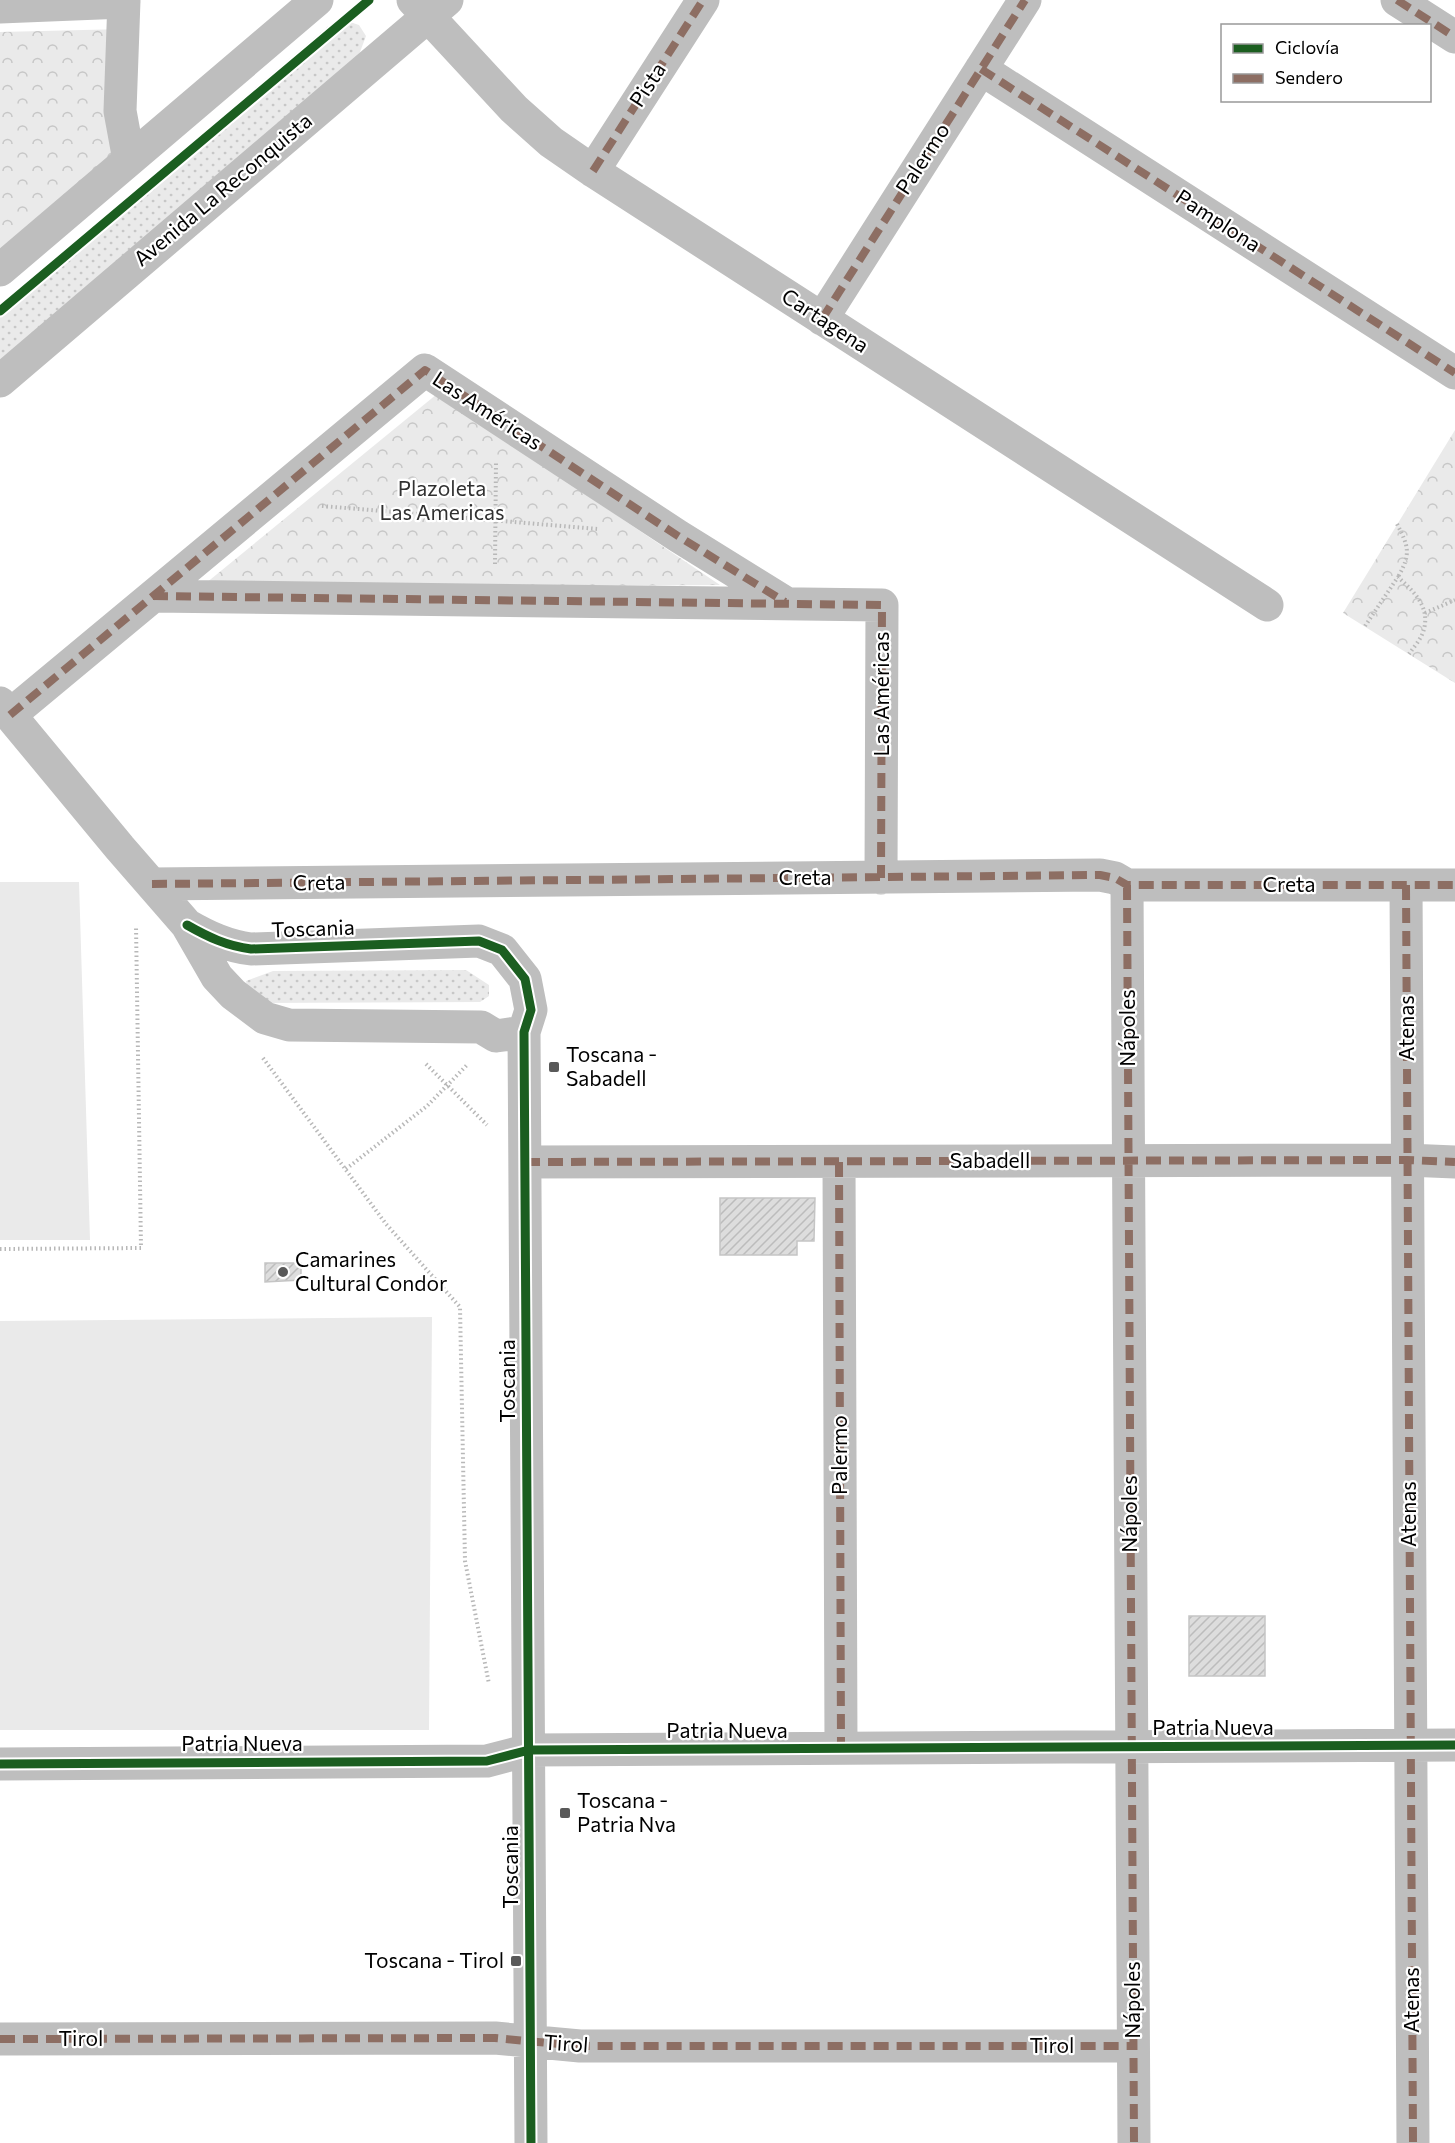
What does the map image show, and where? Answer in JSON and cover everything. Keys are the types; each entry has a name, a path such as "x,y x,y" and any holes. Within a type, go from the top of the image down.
{"street":[{"path":"0,270 317,0"},
{"name":"Pista","path":"593,171 703,0"},
{"name":"Palermo","path":"822,319 1025,0"},
{"path":"1397,0 1455,37"},
{"path":"0,7 124,1 120,111 129,160"},
{"name":"Cartagena","path":"429,5 514,109 552,142 593,171 1267,605"},
{"name":"Avenida La Reconquista","path":"0,381 429,5"},
{"name":"Pamplona","path":"981,69 1455,373"},
{"name":"Las Américas","path":"5,709 153,596 425,370 678,536 787,603"},
{"name":"Las Américas","path":"153,596 882,605 881,878"},
{"name":"Toscania","path":"5,709 187,925 217,977 233,994 265,1018 289,1025 481,1026 510,1034"},
{"name":"Creta","path":"152,884 1100,875 1114,878 1127,885 1455,885"},
{"name":"Nápoles","path":"1127,885 1134,2143"},
{"name":"Atenas","path":"1406,885 1413,2143"},
{"name":"Toscania","path":"187,925 233,947 251,949 479,940 502,950 525,979 531,1010 510,1034 525,1162 531,2143"},
{"name":"Sabadell","path":"525,1162 1407,1160 1455,1162"},
{"name":"Palermo","path":"838,1162 841,1748"},
{"name":"Patria Nueva","path":"0,1764 487,1761 529,1750 1455,1745"},
{"name":"Tirol","path":"0,2039 495,2038 580,2046 1133,2046"}],"path":[{"path":"495,567 496,417"},
{"path":"267,501 608,530"},
{"path":"1365,626 1406,563 1408,546 1397,524"},
{"path":"1398,577 1417,595 1425,612 1424,630 1410,654"},
{"path":"1425,612 1455,600"},
{"path":"0,1249 141,1248 136,915"},
{"path":"387,1026 525,1162"},
{"path":"346,1169 427,1106 447,1085 510,1034"},
{"path":"262,1056 386,1224 460,1307 465,1561 490,1694"}],"green space":[{"path":"341,19 359,25 366,36 357,60 0,360 0,304 327,27"},
{"path":"125,29 135,166 0,282 0,32"},
{"name":"Plazoleta Las Americas","path":"437,394 720,585 200,588"},
{"path":"1455,430 1455,683 1343,613"},
{"path":"0,882 79,882 90,1240 0,1240"},
{"path":"466,970 489,985 489,996 480,1002 261,1003 248,993 246,981 273,971"},
{"path":"432,1317 429,1730 0,1730 0,1321"}],"building":[{"path":"720,1198 815,1198 814,1241 797,1241 797,1255 720,1255"},
{"name":"Camarines Cultural Condor","path":"265,1263 301,1263 301,1280 265,1282"},
{"path":"1189,1616 1265,1616 1265,1676 1189,1676"}],"marked path":[{"path":"593,171 703,0"},
{"path":"822,319 1025,0"},
{"path":"1397,0 1455,37"},
{"path":"981,69 1455,373"},
{"path":"10,715 425,370 678,536 785,602"},
{"path":"153,596 882,605 881,878"},
{"path":"152,884 1100,875 1115,878 1127,885 1455,885"},
{"path":"1127,885 1134,2143"},
{"path":"1406,885 1413,2143"},
{"path":"525,1162 1407,1160 1455,1162"},
{"path":"839,1162 841,1748"},
{"path":"0,2039 495,2038 580,2046 1133,2046"}],"cycle path":[{"path":"0,311 369,0"},
{"path":"187,925 218,940 251,949 479,941 502,950 525,979 531,1010 524,1032 531,2143"},
{"path":"0,1764 487,1761 529,1750 1455,1745"}],"place":[{"name":"Toscana - Sabadell","path":"554,1067"},
{"name":"Camarines Cultural Condor","path":"283,1272"},
{"name":"Toscana - Patria Nva","path":"565,1813"},
{"name":"Toscana - Tirol","path":"516,1961"}]}
